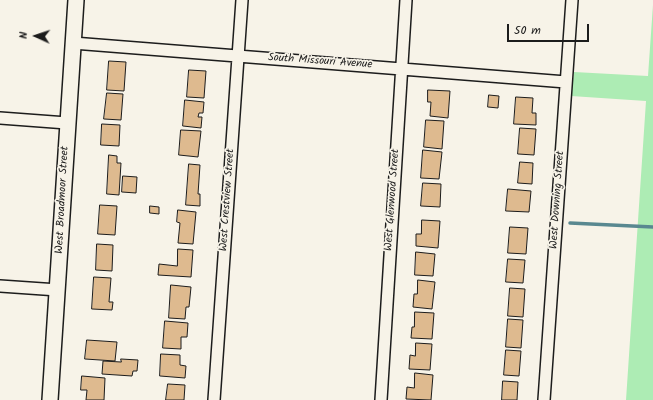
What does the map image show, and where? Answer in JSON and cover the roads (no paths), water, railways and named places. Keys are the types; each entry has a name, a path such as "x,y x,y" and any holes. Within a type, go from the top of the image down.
{"street":[{"name":"West Broadmoor Street","path":"50,400 76,0"},
{"name":"West Crestview Street","path":"214,400 242,0"},
{"name":"West Glenwood Street","path":"381,400 406,0"},
{"name":"West Downing Street","path":"544,400 572,0"},
{"name":"South Missouri Avenue","path":"73,43 566,82"},
{"path":"0,118 67,123"},
{"path":"0,286 58,290"}],"waterway":[{"path":"570,223 653,227"}]}
